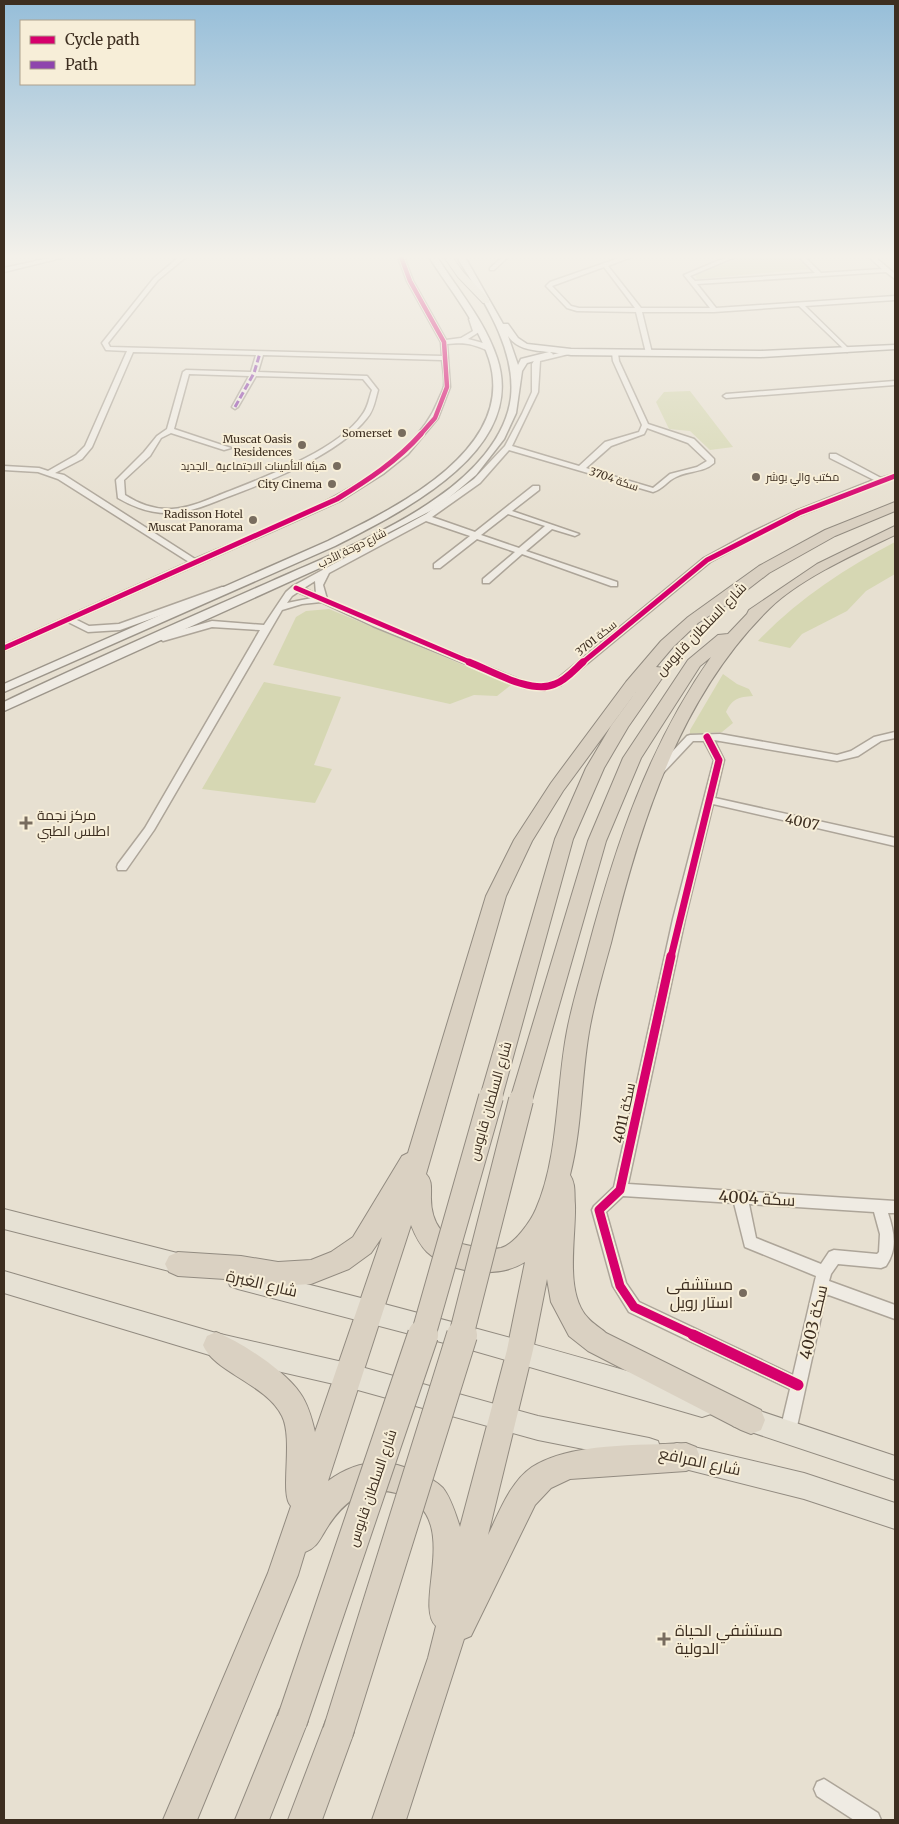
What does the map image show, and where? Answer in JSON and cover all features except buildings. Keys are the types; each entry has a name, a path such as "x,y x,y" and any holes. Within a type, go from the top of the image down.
{"highway":[{"name":"شارع السلطان قابوس","path":"252,1820 292,1721 417,1356 564,839 595,768 620,726 655,676 738,588 816,540 894,506"},
{"name":"شارع السلطان قابوس","path":"305,1820 338,1732 455,1361 521,1100 597,841 632,758 694,663 800,578 844,553 895,530"},
{"path":"180,1820 278,1585 399,1224 496,896 523,840 577,757 632,685 680,632 738,588"},
{"path":"388,1820 444,1658 520,1350 548,1212 561,1163 578,1031 613,894 638,812 653,774 673,733 704,680 730,641 764,606"},
{"path":"423,1145 417,1202 420,1220 427,1234 454,1255 491,1261 509,1258 520,1251 532,1237 548,1212"},
{"path":"178,1264 241,1268 278,1274 311,1272 340,1261 362,1245 375,1226 399,1180 423,1145"},
{"path":"561,1163 563,1231 560,1282 564,1302 578,1326 597,1342 751,1420"},
{"path":"216,1345 269,1380 282,1392 300,1420 304,1442 303,1466 278,1585"},
{"path":"444,1658 513,1516 525,1495 541,1478 568,1465 686,1457"},
{"path":"278,1585 319,1512 333,1495 366,1476 403,1479 433,1499 448,1536 444,1658"}],"main road":[{"name":"شارع دوحة الأدب","path":"4,688 362,529 426,491 449,473 482,435 494,414 498,384 497,370 485,342"},
{"name":"شارع دوحة الأدب","path":"4,707 126,650 316,566 425,511 450,494 496,447 508,421 515,394 509,349 506,342"},
{"path":"519,342 525,346 571,352"},
{"path":"515,394 518,383 518,371 524,361 543,354 571,352 761,354 895,347"},
{"name":"شارع الغبرة","path":"4,1219 178,1264 369,1309 520,1350"},
{"path":"4,1282 216,1345 347,1375 502,1419"},
{"path":"520,1350 788,1431 895,1468"},
{"name":"شارع المرافع","path":"502,1419 686,1457 804,1486 895,1516"}],"street":[{"path":"105,342 108,349 112,350 446,358"},
{"path":"4,648 337,499 386,467 405,452 436,418 447,387 444,342"},
{"path":"473,342 481,344 489,349"},
{"path":"646,342 649,353"},
{"path":"839,342 847,350"},
{"path":"49,473 79,457 88,447 130,350"},
{"path":"122,867 149,830 266,628 296,588 426,518 477,481 508,447 526,411 535,392 535,364 537,360 571,352"},
{"path":"235,407 254,373 260,353"},
{"path":"615,353 616,361 645,425"},
{"path":"186,372 365,377 376,390 365,417 354,428 337,442 291,467 242,489 184,510 151,510 132,503 121,496 120,480 147,454 160,437 170,430 186,372"},
{"path":"726,396 895,383"},
{"path":"515,394 526,411"},
{"name":"سكة 3704","path":"508,447 653,490 659,488 675,474 699,469 710,461 691,441 645,425 642,433 608,444 582,468"},
{"path":"170,430 227,448"},
{"path":"833,456 881,481"},
{"path":"4,468 49,473 70,482 195,563"},
{"name":"سكة 3701","path":"296,588 528,686 551,687 707,560 734,544 818,506 895,476"},
{"path":"437,566 473,535 536,488"},
{"path":"506,511 576,534"},
{"path":"426,518 614,584"},
{"path":"486,581 550,526"},
{"path":"322,600 318,589 318,582 326,571"},
{"path":"70,620 88,629 120,627 227,589"},
{"name":"سكة 3701","path":"280,608 301,602 322,600"},
{"path":"126,650 186,629 212,624 229,623 266,628"},
{"path":"653,774 664,768 690,738 708,737 837,758 851,757 878,737 895,735"},
{"name":"سكة 4011","path":"620,1190 679,919 719,760 708,737"},
{"name":"4007","path":"709,800 895,842"},
{"path":"620,1190 599,1210 620,1286 634,1307 798,1385"},
{"name":"سكة 4004","path":"620,1190 895,1207"},
{"name":"سكة 4003","path":"740,1198 750,1242 823,1278"},
{"name":"سكة 4003","path":"788,1431 823,1278 834,1257 881,1261 886,1255 889,1244 879,1205"},
{"path":"823,1278 895,1312"},
{"path":"824,1789 871,1820"}],"green space":[{"path":"690,391 733,447 710,450 690,431 669,429 656,402 664,392"},
{"path":"895,542 895,574 866,591 847,611 802,634 790,648 758,641 789,612 822,586"},
{"path":"329,609 511,685 497,696 474,695 450,704 273,665 296,617 306,611"},
{"path":"723,674 737,684 749,689 753,696 733,701 726,712 733,723 722,732 690,734 690,730"},
{"path":"264,682 341,697 314,765 332,769 315,803 202,789"}],"marked path":[{"path":"235,407 254,373 260,353"}],"cycle path":[{"path":"4,648 337,499 380,472 405,452 435,418 447,387 444,342"},
{"path":"296,588 376,624 528,686 547,687 558,683 707,560 799,513 895,476"},
{"path":"707,737 719,760 679,919 620,1190 599,1210 620,1286 634,1307 798,1385"}],"place":[{"name":"Somerset","path":"402,433"},
{"name":"Muscat Oasis Residences","path":"302,445"},
{"name":"هيئة التأمينات الاجتماعية _الجديد","path":"337,466"},
{"name":"مكتب والي بوشر","path":"756,477"},
{"name":"City Cinema","path":"332,484"},
{"name":"Radisson Hotel Muscat Panorama","path":"253,520"},
{"name":"مركز نجمة اطلس الطبي","path":"26,823"},
{"name":"مستشفى استار رويل","path":"743,1293"},
{"name":"مستشفي الحياة الدولية","path":"664,1639"}]}
